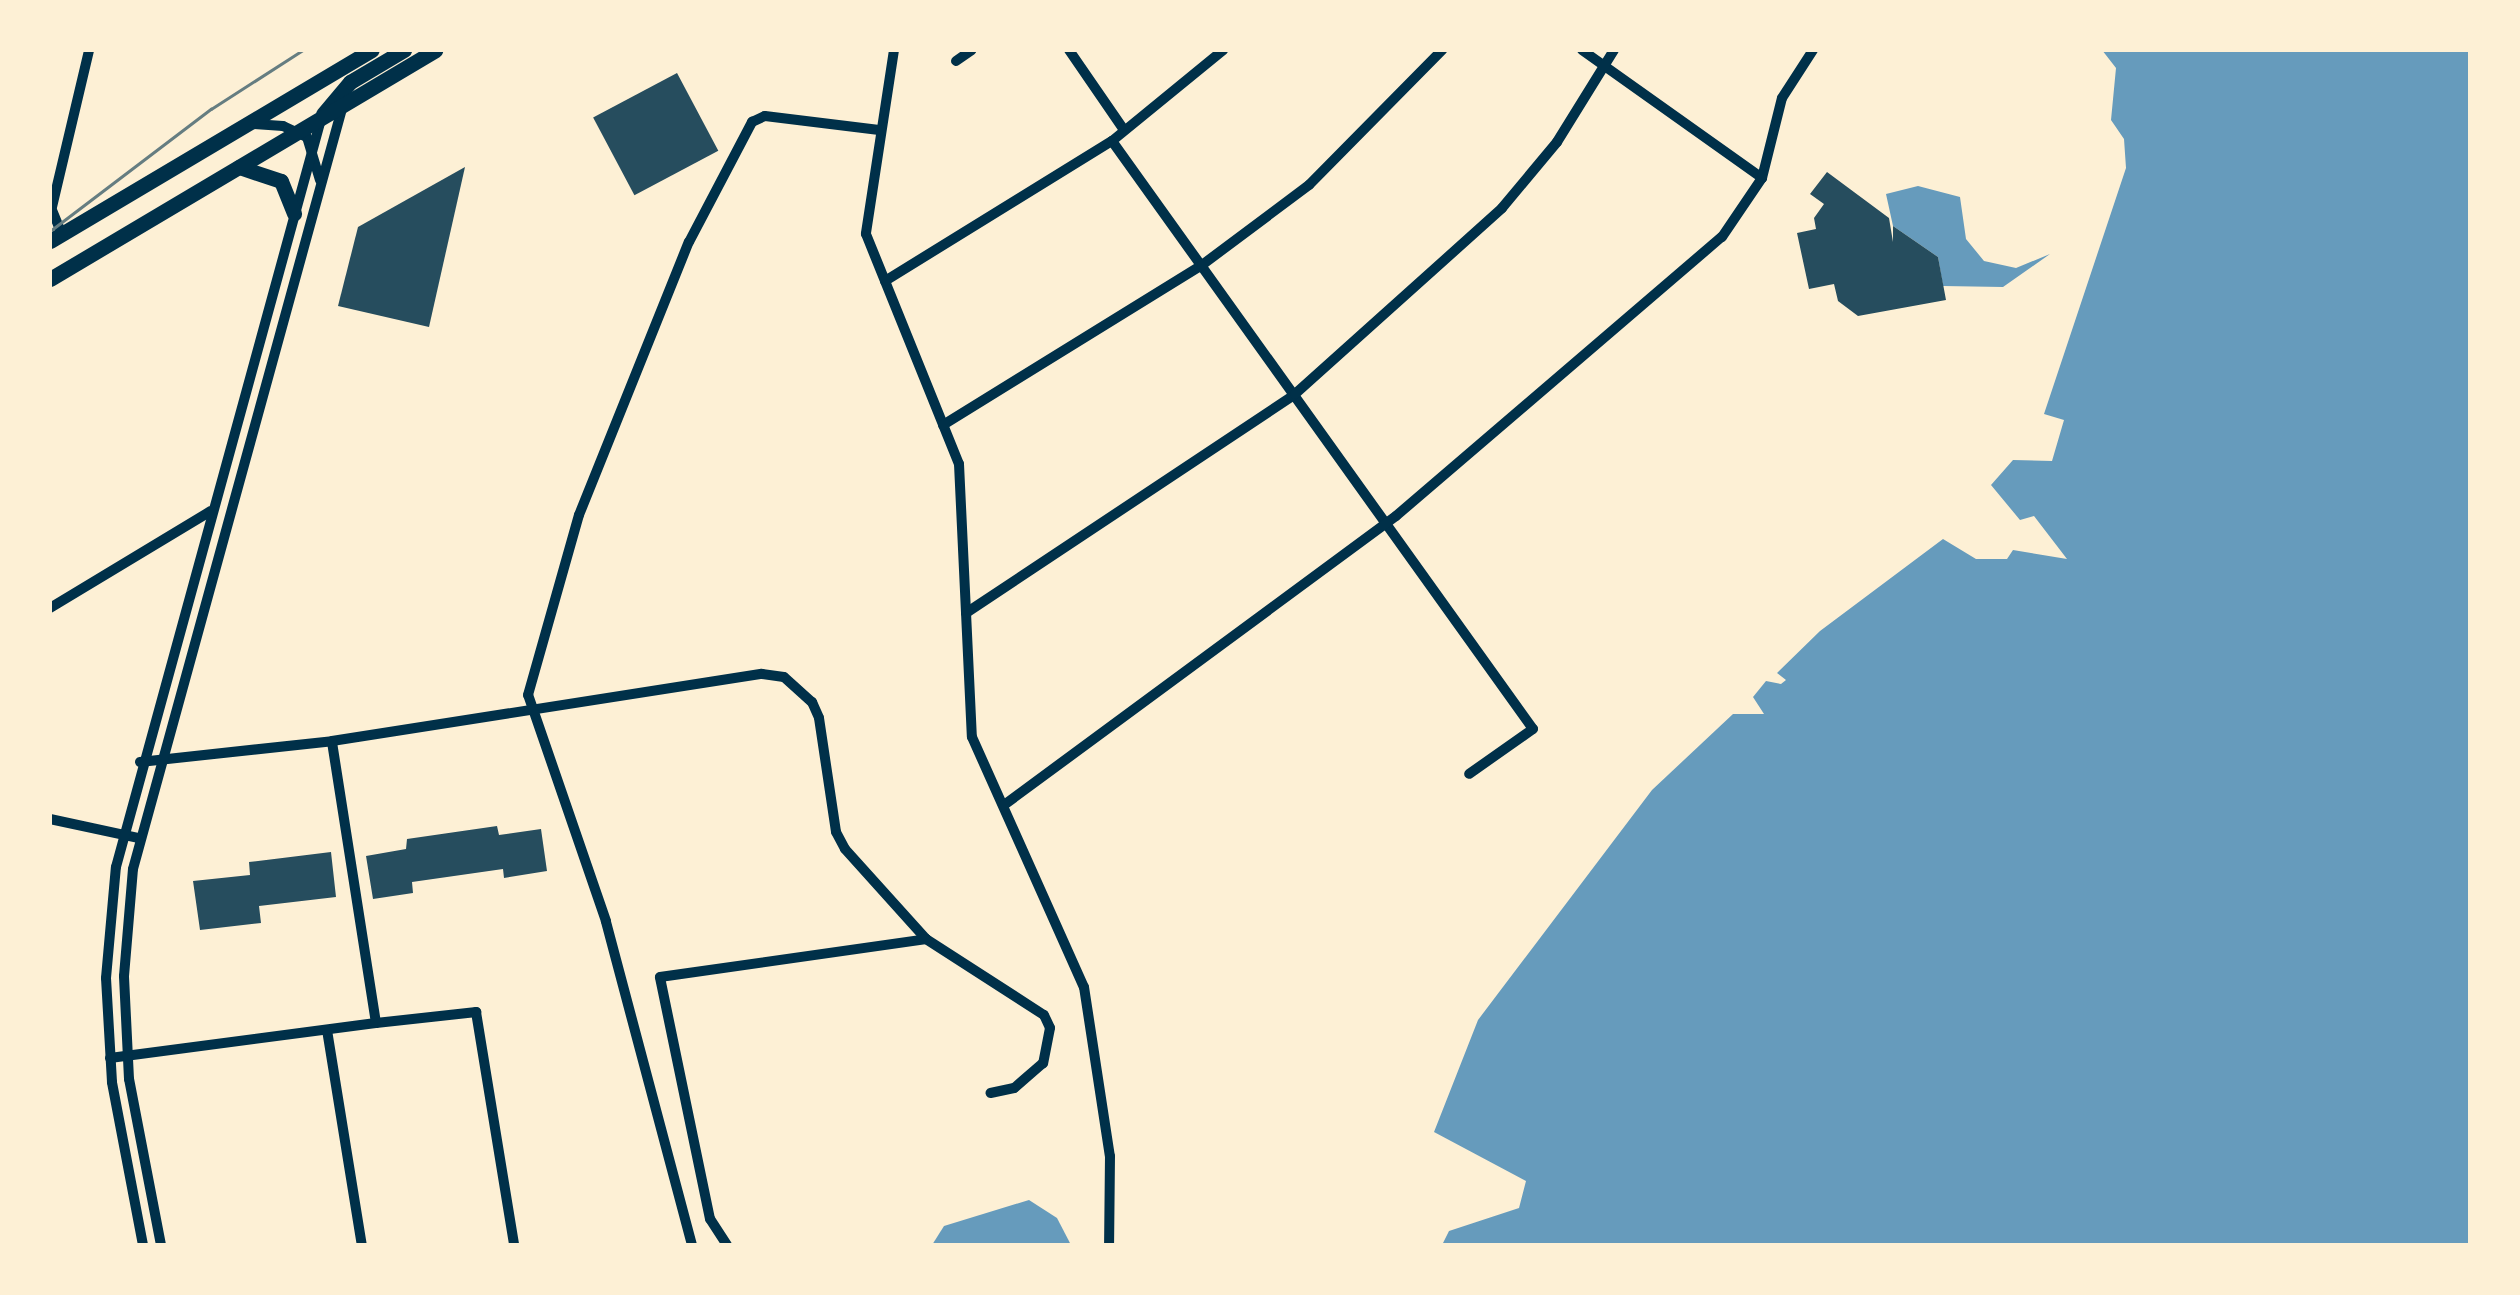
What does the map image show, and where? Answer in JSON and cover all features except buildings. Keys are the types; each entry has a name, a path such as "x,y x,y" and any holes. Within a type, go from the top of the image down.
{"highway":[{"path":"56,237 372,50"},
{"path":"322,118 338,91 404,50"},
{"path":"50,279 435,50"},
{"path":"239,167 281,181 294,214"}],"street":[{"path":"56,237 51,206 89,50"},
{"path":"894,50 865,222 885,282 959,464 972,737 1084,987 1110,1156 1108,1245"},
{"path":"956,61 972,50"},
{"path":"1069,50 1124,130"},
{"path":"885,282 1112,141 1223,50"},
{"path":"943,425 1202,265 1309,185 1442,50"},
{"path":"1582,50 1762,178"},
{"path":"966,613 1295,394 1502,208 1557,142 1614,50"},
{"path":"1004,805 1387,522 1722,237 1762,178 1782,98 1813,50"},
{"path":"160,1245 127,1056 125,940 139,838 344,105"},
{"path":"692,1245 606,920 530,712 528,695 580,515 690,242 752,122 766,116 879,130"},
{"path":"143,1245 110,1058 108,941 122,834 322,118"},
{"path":"246,125 298,132 314,146 321,186"},
{"path":"1112,141 1533,728 1469,774"},
{"path":"50,608 211,511"},
{"path":"140,762 530,712 762,674 784,677 812,702 819,718 836,832 845,849 926,940 1044,1016 1049,1044 1032,1075 991,1093"},
{"path":"332,740 376,1023"},
{"path":"50,819 139,838"},
{"path":"727,1245 710,1219 660,977 926,940"},
{"path":"110,1058 476,1012 514,1245"},
{"path":"327,1030 362,1245"}],"water":[{"path":"2102,50 2470,50 2470,1245 1442,1245 1449,1231 1519,1208 1526,1181 1434,1132 1478,1020 1652,790 1733,714 1764,714 1753,697 1766,681 1781,684 1786,680 1777,673 1820,631 1943,539 1976,559 2007,559 2013,550 2067,559 2034,516 2020,520 1991,485 2013,460 2052,461 2064,420 2044,414 2126,168 2124,139 2111,120 2116,68"},
{"path":"1918,186 1960,197 1966,239 1984,261 2016,268 2050,254 2003,287 1943,286 1938,257 1893,226 1886,194"},
{"path":"1029,1200 1057,1218 1071,1245 932,1245 944,1226"}],"tram line":[{"path":"50,231 211,109 303,50"}]}
